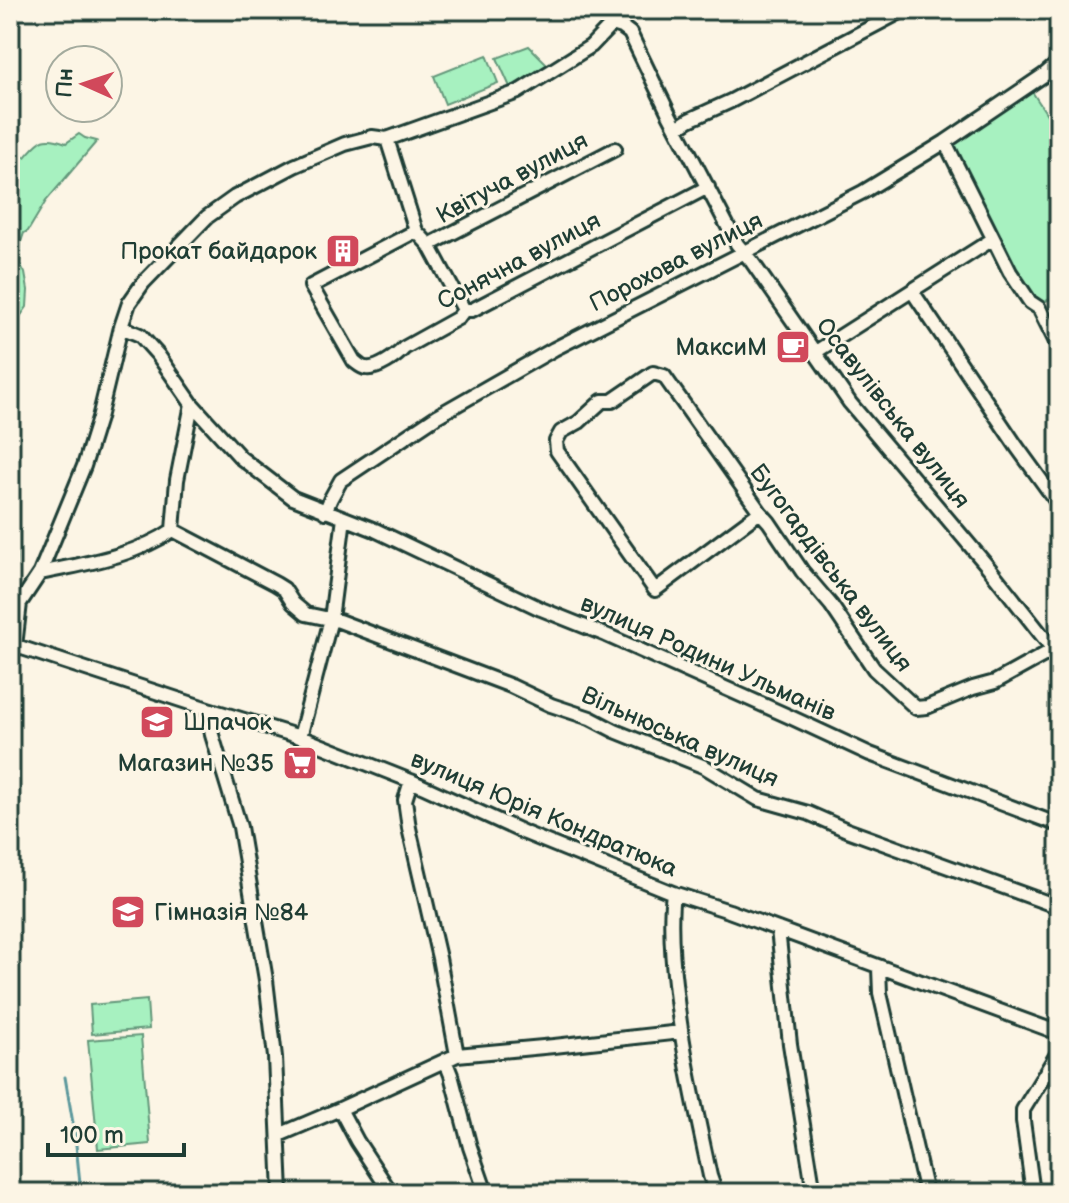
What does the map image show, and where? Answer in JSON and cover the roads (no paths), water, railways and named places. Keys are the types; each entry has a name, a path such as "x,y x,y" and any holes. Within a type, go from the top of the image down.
{"street":[{"path":"12,645 20,603 40,573 84,466 121,327 129,303 143,283 207,217 235,197 345,144 372,137 387,139 518,92 591,46 621,10"},
{"path":"677,128 904,10"},
{"name":"Осавулівська вулиця","path":"612,24 630,33 737,244 850,403 989,568 1056,654"},
{"name":"Порохова вулиця","path":"325,512 341,480 437,416 554,349 863,192 945,142 1059,62"},
{"path":"387,139 416,231 429,245 464,310"},
{"path":"945,142 1010,272 1030,302 1039,308 1059,348"},
{"name":"Квітуча вулиця","path":"429,245 615,149"},
{"name":"Сонячна вулиця","path":"354,361 364,368 372,368 397,356 404,348 458,318 464,310 472,310 708,187"},
{"name":"Квітуча вулиця","path":"354,361 311,286 416,231"},
{"path":"814,353 993,239"},
{"path":"912,291 1059,505"},
{"name":"вулиця Родини Ульманів","path":"121,327 140,335 192,404 241,458 293,498 375,530 541,609 870,754 1059,825"},
{"name":"Бугогардівська вулиця","path":"760,512 655,590 557,451 556,441 561,432 579,422 602,401 612,401 653,373 664,376 874,669 916,708 927,707 995,682 1056,654"},
{"path":"40,573 103,559 160,540 173,530 177,480 192,404"},
{"path":"300,737 331,619 344,518"},
{"name":"Вільнюська вулиця","path":"173,530 284,589 293,603 306,614 339,621 590,718 705,767 758,799 808,813 1059,907"},
{"name":"вулиця Юрія Кондратюка","path":"12,645 300,737 673,893 1059,1033"},
{"path":"208,709 212,735 240,827 266,980 273,1042 281,1193"},
{"path":"411,781 405,800 439,958 451,1075 486,1193"},
{"path":"673,893 674,970 681,1032 716,1193"},
{"path":"778,929 790,1044 814,1193"},
{"path":"879,968 880,993 926,1193"},
{"path":"279,1135 451,1057 681,1032"},
{"path":"1033,1193 1023,1110 1059,1051"},
{"path":"340,1109 391,1193"}],"waterway":[{"path":"65,1077 81,1193"}],"place":[{"name":"Прокат байдарок","path":"343,251"},
{"name":"МаксиМ","path":"793,347"},
{"name":"Шпачок","path":"157,722"},
{"name":"Магазин №35","path":"300,763"},
{"name":"Гімназія №84","path":"128,912"}]}
